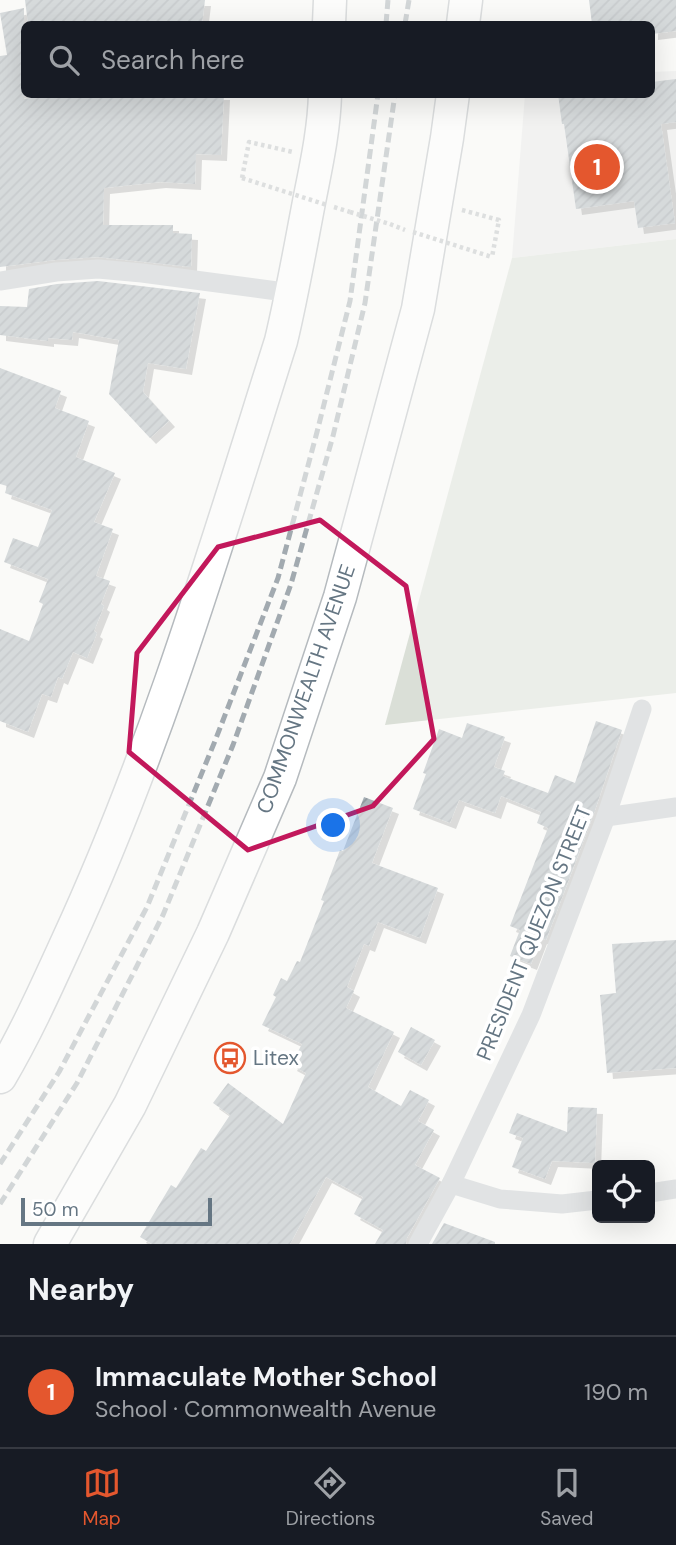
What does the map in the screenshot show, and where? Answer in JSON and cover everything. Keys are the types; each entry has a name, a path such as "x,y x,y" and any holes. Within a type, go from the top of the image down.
{"main road":[{"path":"329,21 330,0"},
{"path":"463,21 466,0"},
{"path":"0,1077 20,1043 97,878 161,711 281,341 324,120 326,98"},
{"name":"COMMONWEALTH AVENUE","path":"50,1244 130,1105 213,933 280,778 336,610 418,309 452,98"}],"street":[{"path":"0,281 56,272 98,269 142,272 292,293"},
{"name":"PRESIDENT QUEZON STREET","path":"418,1244 451,1184 531,1015 606,817 642,709"},
{"path":"606,817 676,807"},
{"path":"451,1184 500,1199 562,1204 592,1201"},
{"path":"655,1191 676,1189"}],"path":[{"path":"317,158 249,142 242,178 327,205"},
{"path":"413,232 492,257 499,220 437,203"},
{"path":"349,212 390,225"}],"highlighted area":[{"path":"320,520 406,586 434,739 373,806 248,850 129,752 137,653 218,547"}],"shaded area":[{"path":"676,71 676,239 512,258 525,98 655,98 655,72"},
{"path":"676,239 676,693 385,725 512,258"}],"building":[{"path":"25,0 205,0 202,21 28,21"},
{"path":"589,0 676,0 676,31 655,34 655,21 592,21"},
{"path":"24,8 24,21 21,21 21,98 224,98 221,155 196,154 195,184 160,182 104,188 103,225 173,225 173,233 192,234 191,267 97,257 0,267 0,56 7,55 0,13"},
{"path":"676,79 676,122 661,124 675,223 638,228 634,201 576,209 559,98 655,98 655,82"},
{"path":"98,281 200,293 186,369 148,363 143,392 169,421 150,438 109,394 119,340 73,332 72,340 48,338 48,341 0,335 0,306 27,307 29,289"},
{"path":"0,368 61,391 55,408 89,421 76,457 115,473 94,522 113,529 96,576 110,581 94,631 97,633 87,658 73,652 62,679 58,677 51,697 42,694 28,732 0,721 0,629 29,641 43,604 39,602 48,579 4,562 13,538 38,547 52,510 5,493 7,486 0,484"},
{"path":"596,721 622,730 546,940 541,938 531,964 510,956 520,930 510,926 548,828 537,823 541,812 501,796 495,813 459,800 450,823 413,809 439,729 462,738 467,723 505,737 494,767 505,771 503,776 548,793 555,775 575,783"},
{"path":"364,797 393,808 372,863 438,888 420,938 378,922 369,946 364,944 347,987 354,991 346,1008 394,1032 368,1087 401,1106 410,1090 429,1100 418,1121 434,1130 415,1165 440,1178 406,1244 375,1244 383,1230 354,1214 363,1197 326,1177 290,1244 152,1244 140,1237 171,1185 176,1188 201,1148 206,1151 230,1115 213,1103 228,1083 283,1124 306,1073 291,1065 302,1044 262,1025 276,997 273,995 281,978 287,981 297,961 300,962 340,850 343,851"},
{"path":"676,940 676,1068 607,1073 600,995 616,993 612,944"},
{"path":"411,1027 435,1040 421,1065 398,1052"},
{"path":"568,1107 597,1108 595,1160 592,1160 592,1163 552,1161 545,1179 512,1167 523,1138 509,1133 517,1113 567,1132"},
{"path":"444,1223 495,1242 495,1244 432,1244"}],"railway":[{"path":"386,21 388,0"},
{"path":"406,21 409,0"},
{"path":"0,1164 59,1072 147,907 278,578 350,301 377,98"},
{"path":"0,1204 77,1083 163,915 233,745 291,584 333,436 365,303 394,98"}],"place":[{"name":"Immaculate Mother School","path":"597,167"},
{"name":"Litex","path":"230,1058"}]}
